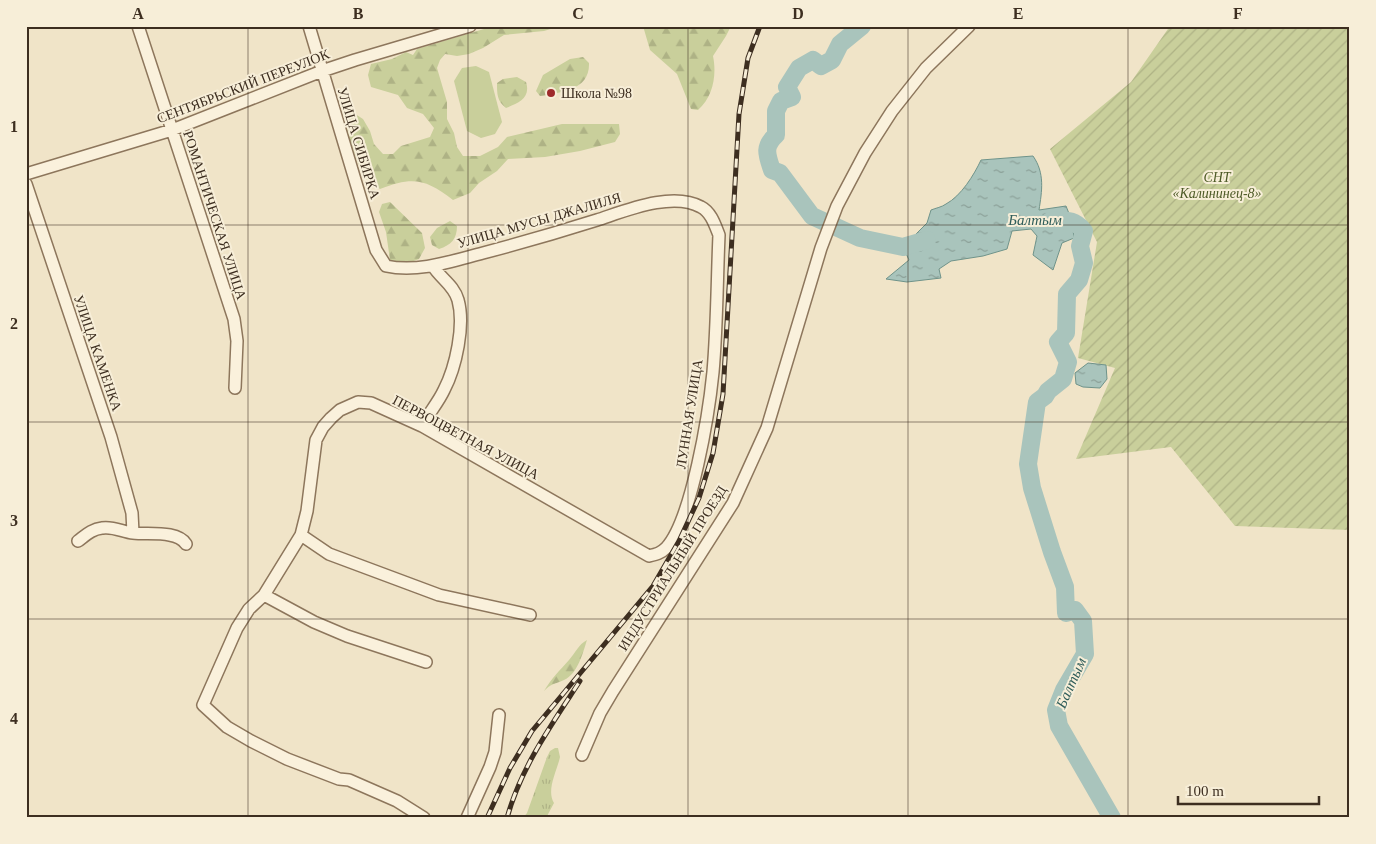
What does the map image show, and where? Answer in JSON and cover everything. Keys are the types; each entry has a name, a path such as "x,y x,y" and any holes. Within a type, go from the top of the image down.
{"street":[{"name":"РОМАНТИЧЕСКАЯ УЛИЦА","path":"138,26 234,319 237,341 235,388"},
{"name":"УЛИЦА СИБИРКА","path":"309,26 376,250 386,266"},
{"name":"СЕНТЯБРЬСКИЙ ПЕРЕУЛОК","path":"26,174 172,130 322,71 470,26"},
{"name":"ИНДУСТРИАЛЬНЫЙ ПРОЕЗД","path":"582,755 596,721 613,691 732,503 767,428 821,248 837,206 865,153 892,110 926,68 969,26"},
{"name":"УЛИЦА КАМЕНКА","path":"26,184 111,437 132,513 133,534"},
{"name":"УЛИЦА МУСЫ ДЖАЛИЛЯ","path":"386,266 399,269 433,266 560,232 645,204 683,202 701,207"},
{"name":"ЛУННАЯ УЛИЦА","path":"650,556 659,554 677,532 686,508 705,426 713,373 719,235 708,213 701,207"},
{"path":"422,426 444,391 452,373 457,356 459,334 458,299 452,288 437,274 433,266"},
{"name":"ПЕРВОЦВЕТНАЯ УЛИЦА","path":"424,818 397,801 349,780 339,779 287,759 251,741 227,727 203,705 237,628 249,609 264,595 301,535 307,511 316,440 330,418 340,410 358,402 371,403 422,426 650,556"},
{"path":"78,541 89,532 104,527 120,529 133,534 161,534 184,541 186,544"},
{"path":"301,535 329,554 439,595 530,615"},
{"path":"264,595 314,622 426,662"},
{"path":"467,818 495,752 499,715"}],"green space":[{"path":"494,26 556,26 544,31 504,35 469,54 457,56 445,54 440,60 437,68 447,102 447,119 454,133 457,147 463,156 480,156 498,147 507,137 562,124 619,124 620,134 615,142 545,157 508,159 497,171 479,183 470,193 453,200 427,184 410,181 380,189 363,177 348,135 346,117 352,112 363,119 370,131 374,144 383,154 393,154 401,146 430,137 434,128 423,114 407,108 398,95 371,87 368,75 371,64 392,59 406,52 413,55 417,49"},
{"path":"643,26 731,26 713,56 713,85 707,99 698,110 691,109 677,74 650,50"},
{"name":"СНТ «Калининец-8»","path":"1170,26 1350,26 1350,530 1235,526 1171,447 1076,459 1115,368 1078,358 1097,242 1050,149 1131,82"},
{"path":"583,57 589,63 588,72 580,84 565,91 540,96 536,91 543,75 570,59"},
{"path":"476,66 489,72 502,122 495,134 481,138 467,131 454,81 462,68"},
{"path":"517,77 526,82 527,92 523,99 506,108 498,97 497,83 503,79"},
{"path":"390,202 422,233 425,248 419,259 408,263 390,260 386,232 379,212 382,204"},
{"path":"450,221 457,226 456,235 447,246 439,249 432,245 430,237 437,228"},
{"path":"587,640 573,673 544,691 579,646"},
{"path":"558,748 560,757 551,792 554,803 546,818 523,818 527,813 547,757 550,751"}],"water":[{"path":"1033,156 1041,176 1042,189 1039,210 1066,206 1072,221 1074,238 1062,243 1053,270 1033,255 1037,236 1031,229 1012,231 1007,249 983,256 951,261 939,269 941,278 907,282 886,279 909,260 903,247 927,223 931,210 944,205 962,191 981,160"},
{"path":"1088,363 1106,365 1107,379 1100,388 1083,387 1076,384 1075,373"}],"waterway":[{"name":"Балтым","path":"862,26 840,44 832,60 821,66 813,60 799,68 787,87 792,97 781,101 776,111 776,135 769,143 767,151 772,170 780,173 812,216 860,238 903,247 927,240"},
{"name":"Балтым","path":"1050,221 1073,222 1084,231 1080,246 1084,263 1079,280 1067,294 1066,333 1058,342 1068,362 1063,379 1037,402 1028,464 1032,488 1065,587 1066,613 1075,610 1083,621 1085,654 1064,690 1056,710 1059,726 1112,818"}],"railway":[{"path":"487,818 510,768 532,731 653,586 679,541 699,498 713,453 723,394 739,114 748,58 760,26"},
{"path":"507,818 520,781 538,746 580,681"}],"place":[{"name":"Школа №98","path":"551,93"}]}
